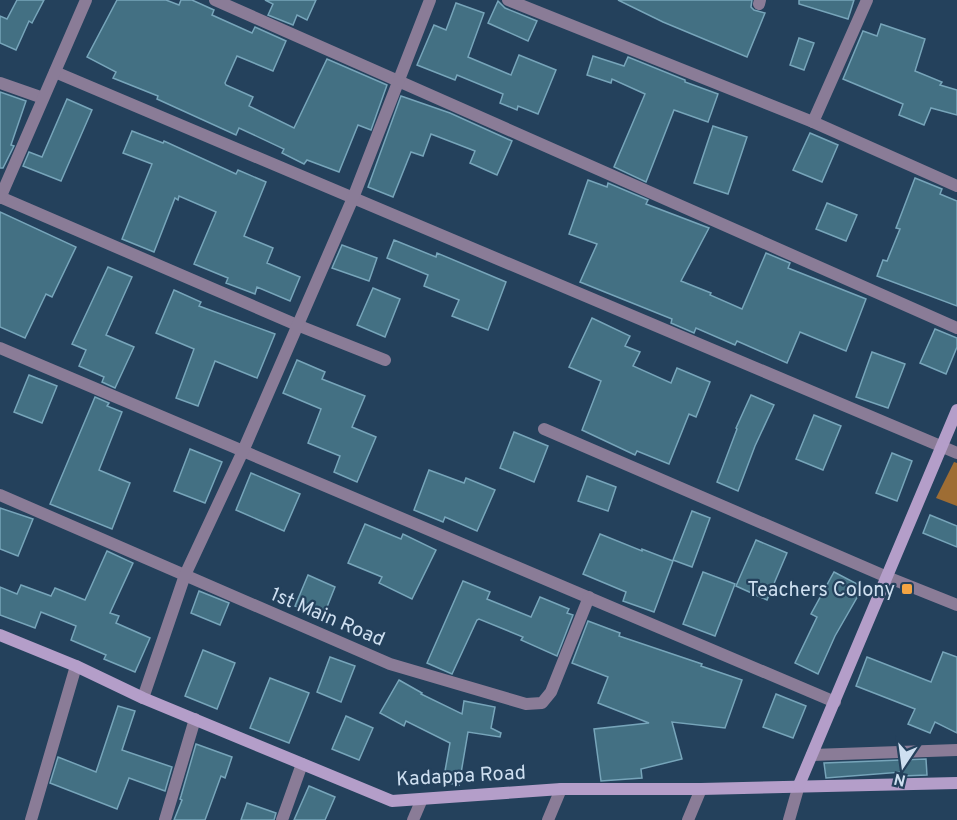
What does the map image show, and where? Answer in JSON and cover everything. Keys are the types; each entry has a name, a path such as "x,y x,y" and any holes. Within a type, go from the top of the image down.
{"main road":[{"path":"799,785 957,410"},
{"name":"Kadappa Road","path":"0,635 76,666 143,698 392,801 561,789 701,789 957,783"}],"street":[{"path":"86,0 0,198 297,325 385,360"},
{"path":"214,0 957,328"},
{"path":"143,698 185,575 243,451 353,198 430,0"},
{"path":"508,0 956,181"},
{"path":"813,122 867,0"},
{"path":"55,72 957,453"},
{"path":"0,83 43,98"},
{"path":"0,348 835,702"},
{"path":"544,429 957,605"},
{"name":"1st Main Road","path":"0,495 390,664 526,704 542,703 551,692 589,597"},
{"path":"31,820 76,666"},
{"path":"165,820 195,719"},
{"path":"812,755 957,750"},
{"path":"282,820 302,764"},
{"path":"789,820 799,785"},
{"path":"548,820 561,789"},
{"path":"688,820 701,789"},
{"path":"413,820 422,799"}],"shaded area":[{"path":"954,462 957,463 957,506 936,498"}],"building":[{"path":"17,0 44,0 32,23 29,21 16,50 0,43 0,16 7,19"},
{"path":"117,0 166,0 179,5 181,0 192,0 214,10 212,15 252,33 255,27 286,41 273,71 237,56 225,83 253,97 249,106 294,128 327,59 387,85 371,130 358,125 339,172 307,160 304,164 282,153 284,149 239,128 236,135 157,99 158,96 113,78 116,72 87,57"},
{"path":"265,0 316,0 307,20 297,15 293,25 268,15 273,4"},
{"path":"618,0 752,0 751,7 754,10 765,13 747,57 663,22"},
{"path":"799,0 854,0 848,19 799,4"},
{"path":"498,1 505,8 537,21 528,41 488,23"},
{"path":"456,3 484,13 468,57 511,75 519,55 556,70 538,114 518,106 517,110 500,103 503,94 457,75 455,80 417,65 434,25 446,30"},
{"path":"881,24 925,39 915,71 942,82 940,85 957,90 957,115 931,108 924,125 899,115 903,104 843,79 863,31 877,36"},
{"path":"799,38 814,43 804,70 790,65"},
{"path":"593,56 624,66 628,57 718,94 708,122 674,110 646,182 614,167 645,94 612,79 611,83 587,75"},
{"path":"0,92 26,101 11,145 14,146 3,168 0,168"},
{"path":"401,96 450,113 512,141 497,175 470,163 475,151 431,134 423,156 411,152 393,197 368,187"},
{"path":"67,99 92,110 61,181 23,166 29,152 42,157"},
{"path":"713,126 747,137 728,194 694,183"},
{"path":"132,131 163,143 164,141 236,174 238,170 266,182 244,236 273,248 267,263 300,277 290,301 257,287 255,294 226,283 228,278 194,264 216,212 179,196 178,200 175,198 154,252 122,239 152,164 123,153"},
{"path":"810,133 838,145 822,182 793,170"},
{"path":"915,178 942,189 940,194 957,201 957,306 877,276 883,260 887,261 900,229 896,228"},
{"path":"588,180 607,187 608,183 648,200 646,204 709,228 681,281 742,309 766,253 790,263 788,268 866,299 846,351 800,332 787,363 737,341 735,345 696,328 694,333 671,323 672,319 580,282 597,244 569,234"},
{"path":"827,203 857,215 846,241 816,229"},
{"path":"0,212 76,247 52,297 46,294 25,338 0,327"},
{"path":"394,240 436,257 437,253 506,282 488,330 452,316 459,300 424,286 428,275 387,258"},
{"path":"342,245 377,258 369,281 332,268"},
{"path":"108,267 132,277 106,335 134,347 115,388 102,382 104,377 79,366 86,350 72,344"},
{"path":"373,288 400,299 385,337 357,325"},
{"path":"174,290 201,302 199,306 275,334 257,378 215,361 198,406 176,398 194,349 156,333"},
{"path":"592,318 630,336 625,346 640,352 633,366 671,383 677,368 710,382 696,417 689,414 669,464 637,451 635,455 582,430 601,381 569,367"},
{"path":"935,329 957,338 957,347 946,374 920,363"},
{"path":"872,352 905,364 888,408 856,397"},
{"path":"297,360 325,372 322,379 365,396 352,427 376,437 357,482 334,472 340,456 308,443 321,409 283,393"},
{"path":"29,375 57,386 42,423 14,412"},
{"path":"751,395 774,405 738,491 717,482 736,428"},
{"path":"95,397 109,403 107,406 122,412 99,470 130,483 112,529 50,504"},
{"path":"814,415 841,426 823,470 796,459"},
{"path":"514,432 548,446 534,482 500,468"},
{"path":"190,449 222,462 205,503 174,491"},
{"path":"892,453 912,461 897,501 876,493"},
{"path":"429,470 464,483 466,478 495,490 477,531 445,517 443,522 414,510"},
{"path":"251,473 300,494 284,531 236,510"},
{"path":"587,476 616,487 608,511 578,501"},
{"path":"0,508 33,519 18,556 0,549"},
{"path":"692,511 710,518 692,567 673,560"},
{"path":"930,515 957,526 957,547 923,533"},
{"path":"365,524 401,539 403,534 436,550 412,599 379,583 382,577 348,563"},
{"path":"600,534 673,561 654,612 623,601 626,592 583,574"},
{"path":"756,540 787,553 767,600 736,586"},
{"path":"107,551 133,563 110,613 119,616 116,623 150,638 135,672 104,659 106,655 71,640 76,626 41,612 35,628 0,615 0,587 17,594 21,585 51,596 55,588 85,600"},
{"path":"703,572 735,584 715,636 683,624"},
{"path":"834,572 863,587 835,636 818,674 795,663 817,617 811,614"},
{"path":"308,575 335,587 323,617 295,606"},
{"path":"463,581 490,592 487,599 531,617 540,597 569,609 567,613 573,615 557,656 521,640 523,637 479,619 452,674 427,663"},
{"path":"199,591 229,603 220,625 191,613"},
{"path":"588,621 620,633 619,636 742,680 725,728 672,722 682,759 641,769 642,778 601,781 594,729 649,723 598,703 608,677 572,663"},
{"path":"203,650 235,663 217,709 185,696"},
{"path":"943,652 957,657 957,733 935,722 930,733 908,724 915,709 856,686 867,657 931,682"},
{"path":"330,657 355,666 341,702 317,692"},
{"path":"270,678 309,693 289,743 250,728"},
{"path":"399,680 421,694 462,714 464,701 495,707 491,728 501,733 500,737 468,732 459,785 443,782 450,743 406,721 404,726 380,713"},
{"path":"776,694 806,706 793,738 763,727"},
{"path":"118,706 135,711 122,750 172,767 165,791 129,778 117,809 50,783 58,757 96,772"},
{"path":"346,716 373,728 359,760 332,749"},
{"path":"196,744 232,757 225,778 221,776 205,820 174,820 182,800 180,799"},
{"path":"926,759 927,775 902,776 902,772 826,778 824,763"},
{"path":"309,786 335,797 325,820 294,820"},
{"path":"247,803 276,813 274,820 241,820"}],"place":[{"name":"Teachers Colony","path":"907,589"}]}
